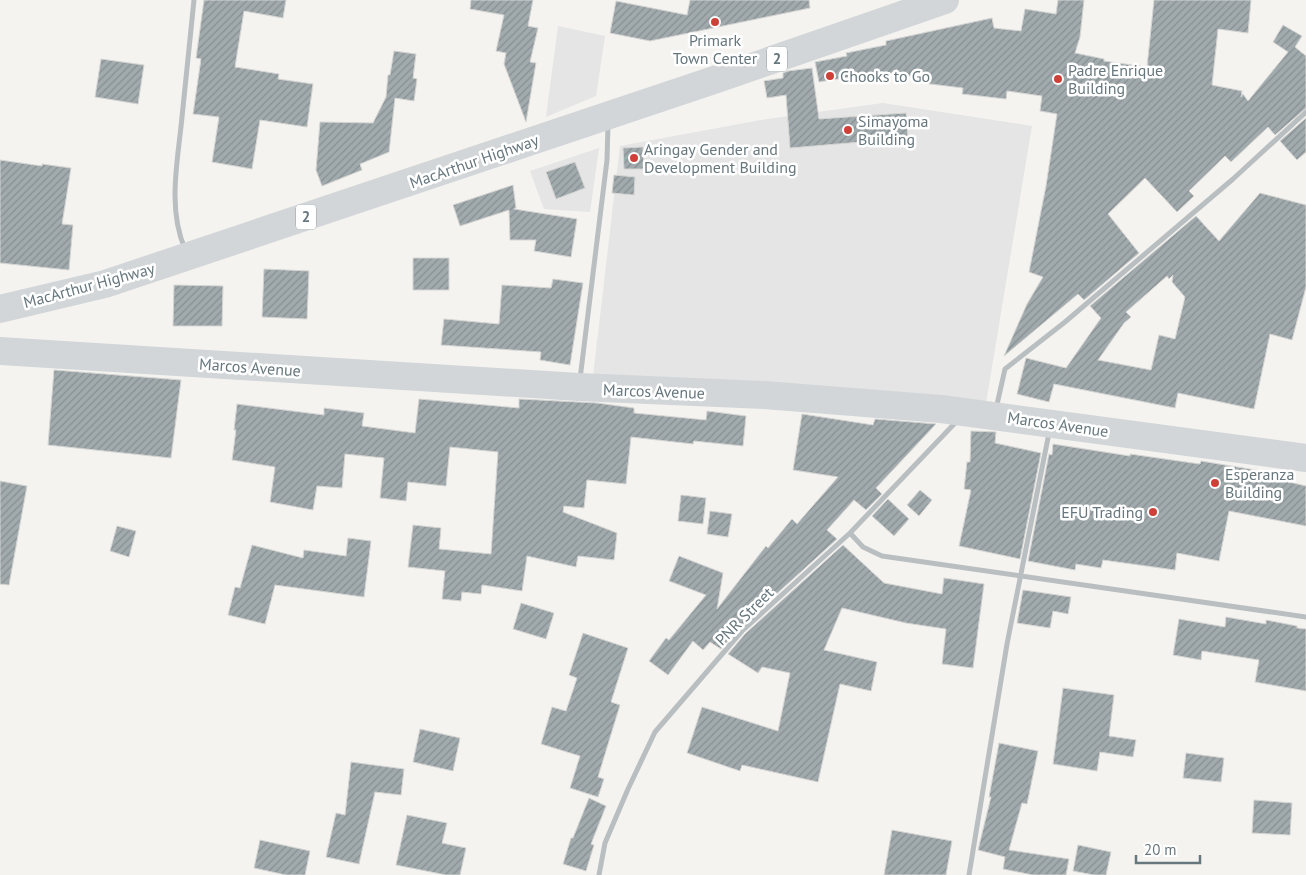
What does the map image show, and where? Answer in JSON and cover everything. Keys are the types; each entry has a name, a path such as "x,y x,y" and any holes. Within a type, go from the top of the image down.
{"main road":[{"name":"MacArthur Highway","path":"0,309 105,284 717,80 936,2"},
{"name":"Marcos Avenue","path":"0,351 579,387 764,396 941,409 1306,458"}],"street":[{"path":"188,256 178,227 175,205 177,166 194,0"},
{"path":"994,416 1005,369 1065,322 1233,179 1306,112"},
{"path":"579,387 607,160 608,115"},
{"name":"PNR Street","path":"600,875 605,843 655,732 742,631 850,534 964,413"},
{"path":"970,875 1007,644 1051,424"},
{"path":"850,534 863,547 882,556 1306,617"}],"shaded area":[{"path":"558,26 605,36 596,96 546,117"},
{"path":"883,103 1032,126 985,409 593,376 620,146 761,120"},
{"path":"599,148 590,212 544,209 530,171"}],"building":[{"path":"204,0 286,0 283,18 244,11 235,67 279,74 278,79 313,84 307,127 260,120 252,169 212,162 219,117 193,114 201,59 196,58"},
{"path":"471,0 533,0 528,26 538,28 530,62 536,63 526,122 504,64 506,53 496,51 504,15 470,9"},
{"path":"690,0 809,0 810,8 650,41 610,33 616,1 687,15"},
{"path":"1058,0 1084,0 1080,37 1075,53 1104,59 1104,61 1147,67 1154,0 1251,0 1248,33 1218,29 1212,85 1242,91 1241,97 1243,94 1248,101 1288,52 1273,42 1283,25 1302,36 1295,47 1306,56 1306,108 1275,135 1268,127 1231,162 1225,156 1189,191 1194,196 1177,212 1145,178 1108,214 1139,253 1084,300 1078,294 1004,356 1027,304 1043,277 1029,272 1046,186 1057,114 1040,111 1042,96 1007,91 1006,99 962,94 963,88 922,83 923,78 882,72 819,82 815,62 847,56 846,53 886,45 886,41 992,18 994,28 1021,31 1025,9 1056,14"},
{"path":"394,51 416,54 413,78 417,79 414,101 395,98 389,152 360,164 362,170 322,186 316,170 320,122 373,123 386,97 388,75 390,75"},
{"path":"101,59 144,65 138,104 95,97"},
{"name":"Simayoma Building","path":"812,68 819,119 906,113 908,138 790,148 786,95 767,98 764,81 783,78 783,73 788,71"},
{"path":"1306,118 1306,152 1297,160 1280,141"},
{"name":"Aringay Gender and Development Building","path":"643,147 644,169 624,169 623,148"},
{"path":"0,160 71,168 62,224 73,225 69,270 0,263"},
{"path":"575,162 585,188 556,199 546,172"},
{"path":"614,175 635,177 634,195 612,193"},
{"path":"513,185 516,208 514,209 577,219 571,257 534,251 536,240 510,240 509,210 460,226 453,205"},
{"path":"1260,193 1306,205 1306,287 1292,340 1270,334 1254,409 1178,393 1175,408 1054,384 1049,402 1017,394 1026,358 1066,368 1101,318 1090,306 1196,216 1219,241","holes":["1173,275 1172,282 1185,297 1175,339 1159,335 1151,370 1098,360 1124,323 1131,317 1126,312 1167,276 1169,279"]},
{"path":"413,258 449,258 449,290 413,290"},
{"path":"264,269 309,271 307,319 262,317"},
{"path":"553,279 583,283 570,365 540,360 541,352 441,345 444,319 499,324 502,285 551,288"},
{"path":"174,285 223,286 222,326 173,326"},
{"path":"54,370 181,380 171,458 48,445"},
{"path":"419,399 519,408 519,399 597,403 634,408 634,413 706,420 707,411 746,416 743,446 694,441 693,444 631,437 626,484 587,480 584,508 564,506 563,512 617,533 614,560 578,556 576,567 527,556 522,591 482,585 481,594 462,592 461,601 442,599 445,571 408,567 413,525 441,528 439,549 491,554 498,452 450,447 446,486 408,482 406,501 380,498 384,458 345,454 342,488 317,486 313,510 270,502 275,467 232,460 237,404 324,415 324,408 364,413 362,426 415,433"},
{"path":"802,414 873,425 875,419 936,424 876,488 882,494 866,510 854,500 827,530 837,539 739,628 721,649 710,642 703,650 693,641 668,675 649,661 666,638 669,640 706,595 669,581 679,556 723,573 717,609 766,546 768,548 792,519 797,524 838,477 793,470"},
{"path":"971,431 996,432 995,443 1041,453 1020,559 959,546 971,490 964,489 967,462 970,462"},
{"path":"1053,444 1130,456 1130,454 1200,464 1201,461 1286,475 1285,481 1306,486 1306,526 1229,511 1219,561 1177,553 1175,570 1103,560 1101,568 1076,564 1075,570 1028,561 1049,454 1052,455"},
{"path":"0,481 27,486 9,585 0,584"},
{"path":"920,490 932,500 919,516 907,505"},
{"path":"681,495 706,498 703,524 678,521"},
{"path":"888,499 909,519 894,536 872,516"},
{"path":"710,511 732,514 728,537 707,534"},
{"path":"117,526 136,531 129,557 110,551"},
{"path":"348,538 371,541 364,597 275,585 265,624 228,615 235,587 240,588 252,545 303,558 304,550 346,556"},
{"path":"843,545 884,583 942,594 944,578 984,584 973,668 942,664 946,629 906,623 842,608 824,650 877,662 871,691 840,684 818,782 742,765 740,771 687,753 702,707 778,731 790,673 762,667 758,673 728,654 745,634"},
{"path":"1023,590 1071,597 1068,614 1053,611 1050,628 1017,623"},
{"path":"521,603 554,613 546,639 513,629"},
{"path":"1226,617 1266,624 1266,620 1306,629 1306,691 1255,682 1259,660 1202,651 1201,660 1173,655 1179,619 1225,627"},
{"path":"583,633 628,648 611,702 620,705 598,777 604,779 598,797 570,788 580,756 541,744 552,707 566,711 577,678 569,675"},
{"path":"1063,688 1114,695 1109,736 1136,740 1133,757 1100,752 1097,771 1053,764"},
{"path":"420,729 460,738 453,771 413,762"},
{"path":"999,743 1038,751 1027,804 1022,803 1009,850 1069,859 1066,875 1033,875 1003,869 1005,857 978,850 991,797 989,797"},
{"path":"1186,753 1224,758 1221,782 1183,778"},
{"path":"351,762 404,769 401,795 375,792 359,864 326,857 336,813 345,815"},
{"path":"589,798 606,806 591,844 594,845 586,871 563,864 571,838 573,838"},
{"path":"1254,800 1292,803 1290,835 1252,833"},
{"path":"407,815 447,823 442,843 466,848 460,875 446,875 396,865"},
{"path":"892,830 952,841 946,875 884,875"},
{"path":"260,840 310,851 305,875 286,875 254,868"},
{"path":"1078,845 1111,852 1106,875 1073,871"}],"place":[{"name":"Primark Town Center","path":"715,22"},
{"name":"Chooks to Go","path":"830,76"},
{"name":"Padre Enrique Building","path":"1058,79"},
{"name":"Simayoma Building","path":"848,130"},
{"name":"Aringay Gender and Development Building","path":"634,158"},
{"name":"Esperanza Building","path":"1215,483"},
{"name":"EFU Trading","path":"1153,512"}]}
